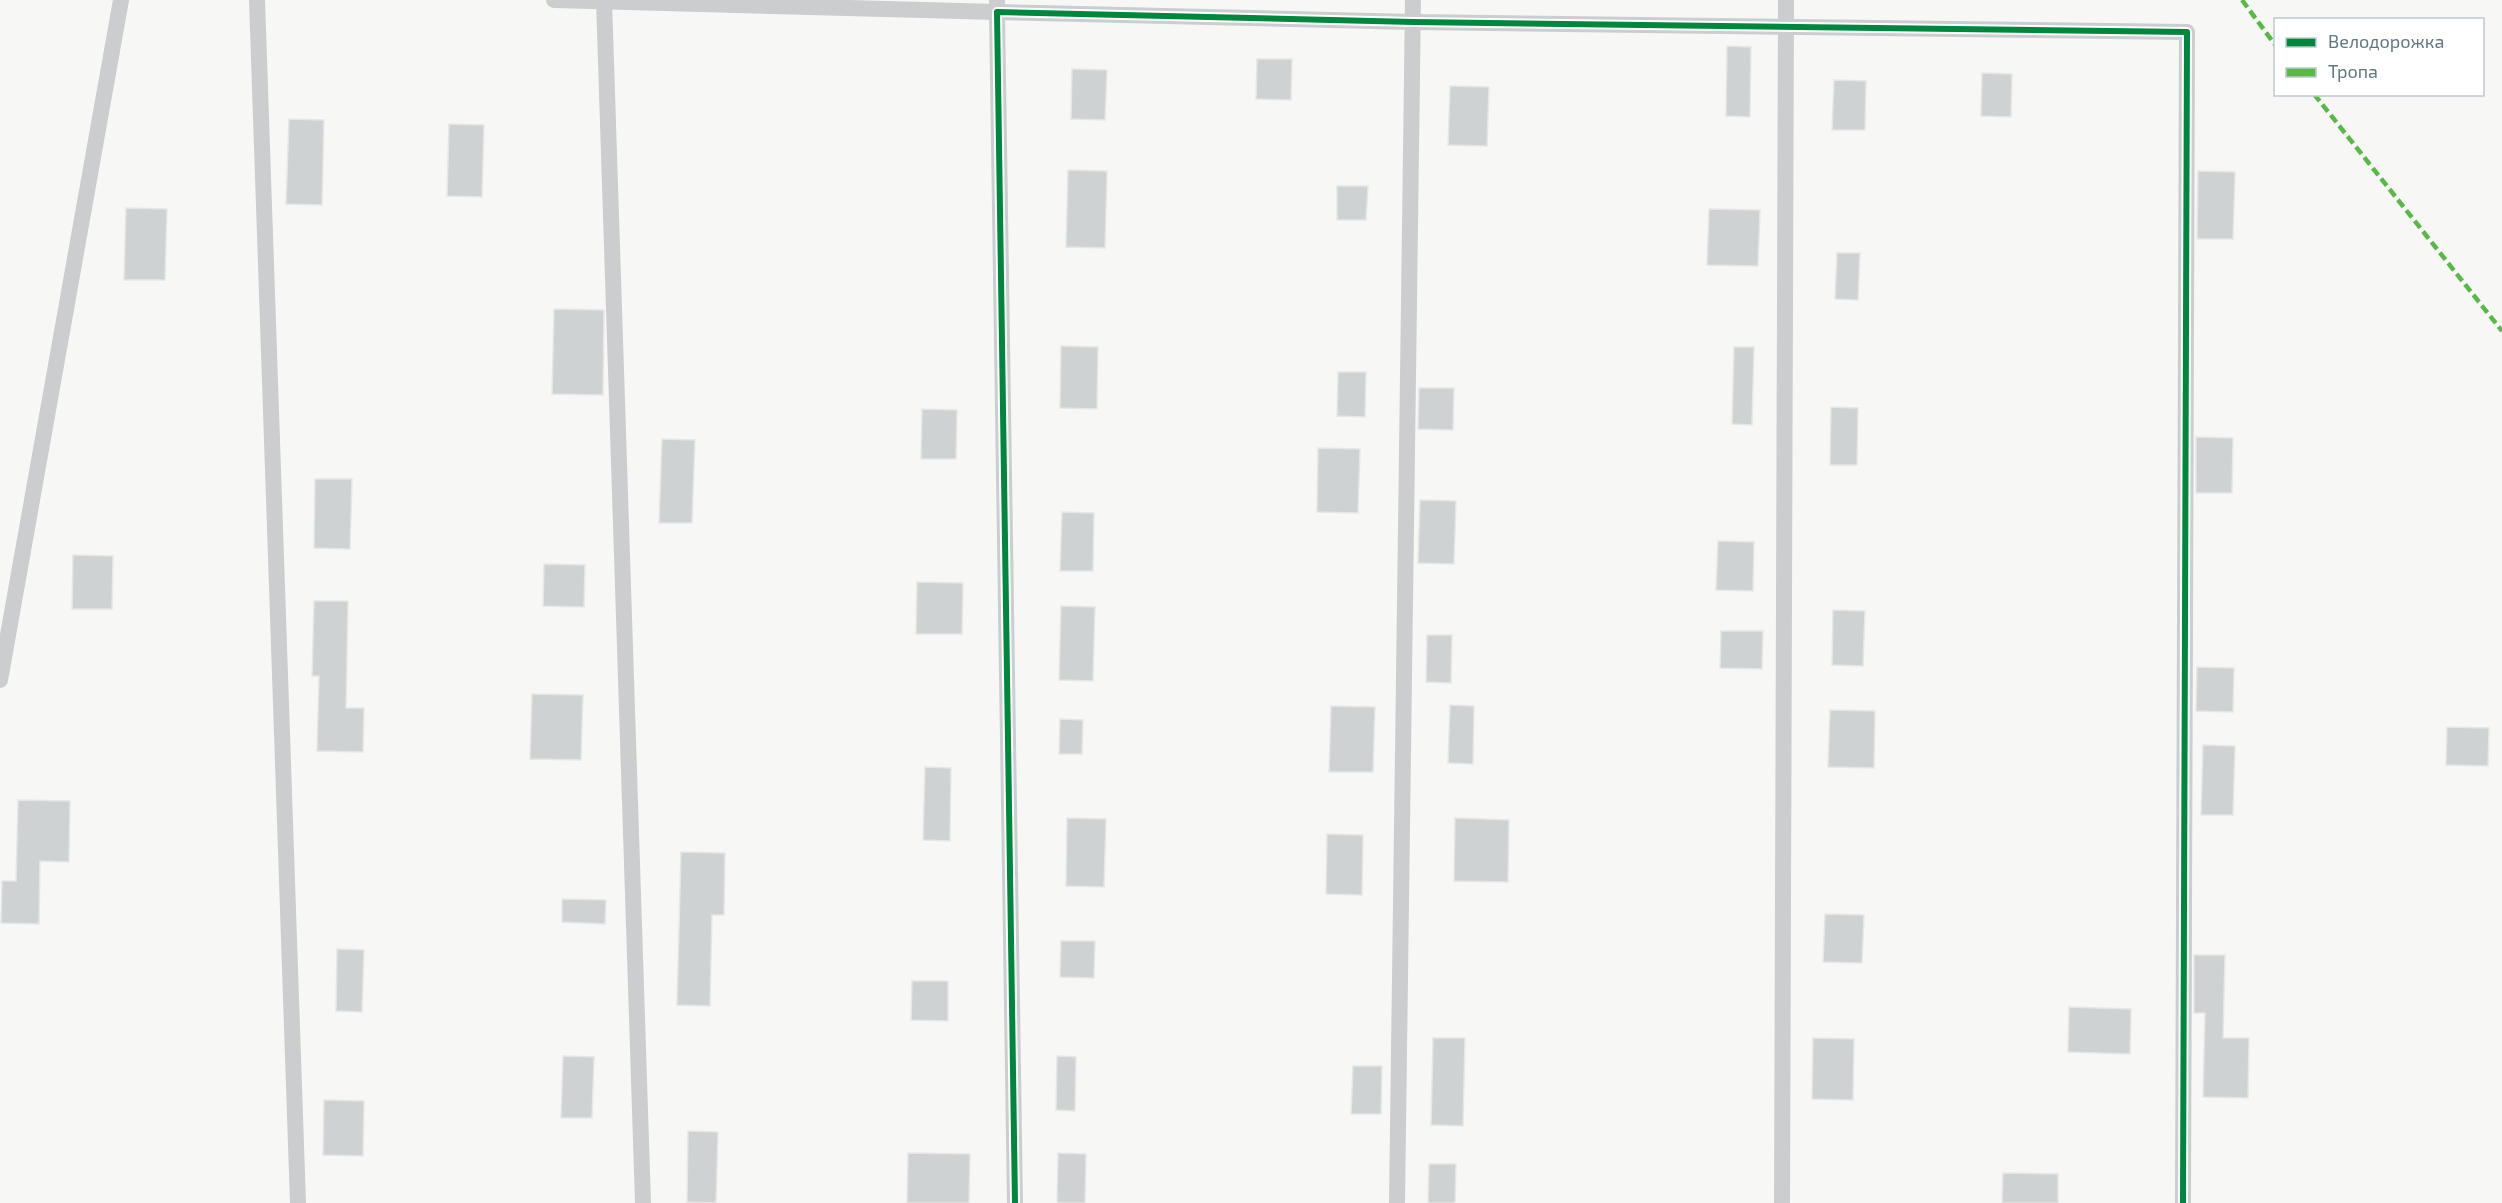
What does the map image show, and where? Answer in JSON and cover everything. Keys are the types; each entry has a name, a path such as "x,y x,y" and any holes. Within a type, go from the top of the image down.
{"street":[{"path":"0,680 121,0"},
{"path":"257,0 298,1203"},
{"path":"554,0 997,6 1413,22 2187,32 2183,1203"},
{"path":"1397,1203 1413,0"},
{"path":"1782,1203 1786,0"},
{"path":"604,1 643,1203"},
{"path":"997,6 1015,1203"}],"building":[{"path":"1727,46 1751,47 1750,117 1726,116"},
{"path":"1257,59 1292,59 1291,100 1256,99"},
{"path":"1072,69 1107,70 1105,120 1071,119"},
{"path":"1982,73 2012,74 2011,117 1981,116"},
{"path":"1834,80 1866,81 1865,130 1832,130"},
{"path":"1450,86 1489,87 1487,146 1448,145"},
{"path":"289,119 324,120 322,205 286,204"},
{"path":"449,124 484,125 482,197 447,196"},
{"path":"1068,170 1107,171 1105,248 1066,247"},
{"path":"2198,171 2235,172 2233,239 2197,239"},
{"path":"1337,186 1368,186 1366,220 1337,220"},
{"path":"126,208 167,209 165,280 124,280"},
{"path":"1709,209 1760,210 1758,266 1707,265"},
{"path":"1837,253 1860,253 1858,300 1835,299"},
{"path":"554,309 604,310 603,395 552,394"},
{"path":"1061,346 1098,347 1097,409 1060,408"},
{"path":"1734,347 1754,347 1752,425 1732,424"},
{"path":"1338,372 1366,372 1365,417 1337,416"},
{"path":"1419,388 1454,388 1453,430 1418,429"},
{"path":"1831,407 1858,408 1857,465 1830,465"},
{"path":"922,409 957,410 956,459 921,459"},
{"path":"2196,437 2233,438 2232,493 2196,493"},
{"path":"662,439 695,440 692,523 659,523"},
{"path":"1318,448 1360,449 1358,513 1317,512"},
{"path":"315,479 352,479 350,549 314,548"},
{"path":"1420,500 1456,501 1454,564 1418,563"},
{"path":"1062,512 1094,513 1093,571 1060,571"},
{"path":"1718,541 1754,542 1753,591 1716,590"},
{"path":"73,555 113,556 112,609 72,609"},
{"path":"544,564 585,565 584,607 543,606"},
{"path":"917,582 963,583 962,634 916,634"},
{"path":"314,601 348,601 346,708 364,708 363,752 317,751 319,676 312,676"},
{"path":"1061,606 1095,607 1093,681 1059,680"},
{"path":"1833,610 1865,611 1863,666 1832,665"},
{"path":"1721,631 1763,631 1762,669 1720,668"},
{"path":"1427,635 1452,635 1451,683 1426,682"},
{"path":"2197,667 2234,668 2233,712 2196,711"},
{"path":"532,694 583,695 581,760 530,759"},
{"path":"1450,705 1474,706 1473,764 1448,763"},
{"path":"1331,706 1375,707 1373,772 1329,772"},
{"path":"1830,710 1875,711 1874,768 1828,767"},
{"path":"1060,719 1083,720 1082,754 1059,754"},
{"path":"2447,727 2489,728 2488,766 2446,765"},
{"path":"2203,745 2235,746 2233,815 2201,815"},
{"path":"925,767 951,768 950,841 923,840"},
{"path":"18,800 70,801 69,862 40,861 39,924 1,923 2,881 16,881"},
{"path":"1067,818 1106,819 1104,887 1066,886"},
{"path":"1455,818 1509,820 1508,882 1454,881"},
{"path":"1327,834 1363,835 1362,895 1326,894"},
{"path":"681,852 725,853 724,915 712,915 710,1006 677,1005"},
{"path":"562,899 606,900 605,924 562,922"},
{"path":"1825,914 1864,915 1862,963 1823,962"},
{"path":"1061,941 1095,941 1094,978 1060,977"},
{"path":"337,949 364,950 362,1012 336,1011"},
{"path":"2194,955 2225,955 2223,1038 2249,1038 2248,1098 2203,1097 2205,1013 2194,1013"},
{"path":"912,981 948,981 948,1021 911,1020"},
{"path":"2069,1007 2131,1009 2130,1054 2068,1052"},
{"path":"1433,1038 1465,1038 1463,1126 1431,1125"},
{"path":"1813,1038 1854,1039 1853,1100 1812,1099"},
{"path":"563,1056 594,1057 592,1118 561,1118"},
{"path":"1057,1056 1076,1057 1075,1111 1056,1110"},
{"path":"1353,1066 1382,1066 1381,1114 1351,1114"},
{"path":"324,1100 364,1101 363,1156 323,1155"},
{"path":"688,1131 718,1132 716,1203 687,1202"},
{"path":"908,1153 970,1154 969,1203 907,1203"},
{"path":"1058,1153 1086,1154 1085,1203 1057,1203"},
{"path":"1429,1164 1456,1164 1455,1203 1428,1203"},
{"path":"2003,1173 2058,1174 2058,1203 2002,1203"}],"marked path":[{"path":"2242,0 2274,43"},
{"path":"2316,96 2502,331"}],"cycle path":[{"path":"1015,1203 997,12 1413,22 2187,32 2183,1203"}]}
